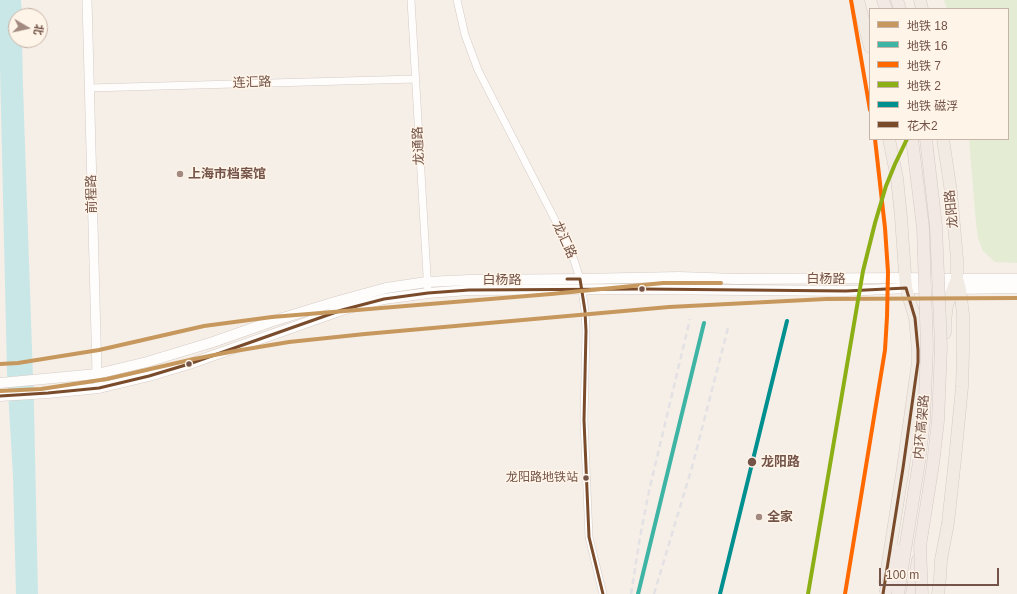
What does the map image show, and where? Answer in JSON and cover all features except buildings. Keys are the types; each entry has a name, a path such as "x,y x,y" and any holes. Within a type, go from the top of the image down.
{"highway":[{"name":"内环高架路","path":"897,594 919,462 924,421 927,347 923,228 912,140"},
{"name":"内环高架路","path":"912,594 933,464 938,421 941,347 936,226 926,140"},
{"path":"884,594 912,504"},
{"path":"920,546 922,594"}],"main road":[{"path":"858,0 869,42"},
{"path":"889,140 897,178 906,283 916,318 922,405 921,426 897,594"},
{"name":"龙阳路","path":"938,594 941,560 948,523 955,459 963,351 963,315 957,286 957,259 951,192 943,140"},
{"name":"白杨路","path":"3,396 99,388 149,376 189,364 342,310 384,299 428,293 679,277 906,283 1017,288"},
{"name":"白杨路","path":"957,286 1017,279"},
{"name":"白杨路","path":"3,383 97,374 147,362 334,302 386,288 427,282 469,280 581,284"},
{"name":"龙阳路","path":"916,594 941,429 947,305 957,286"},
{"path":"884,594 918,362"},
{"path":"933,594 941,560"}],"street":[{"name":"前程路","path":"87,0 97,374 99,388"},
{"name":"龙通路","path":"411,0 428,293"},
{"name":"龙汇路","path":"457,0 465,35 483,80 569,247 581,284 586,332 584,420 589,537 603,594"},
{"name":"连汇路","path":"89,88 416,78"}],"green space":[{"path":"944,0 1017,0 1017,263 995,262 983,251 978,238 976,223 969,140 1009,140 1009,8 947,8"}],"water":[{"path":"0,0 21,0 22,8 8,8 8,48 22,48 34,407 38,594 16,594 13,477 7,373 0,68"}],"railway":[{"path":"631,594 649,491 690,319"},
{"path":"654,594 692,467 728,328"}],"metro line":[{"name":"7","path":"851,0 869,104"},
{"name":"7","path":"845,594 885,350 888,272 885,228 875,140"},
{"name":"2","path":"808,594 863,271 886,186 907,140"},
{"name":"18","path":"0,364 18,363 99,350 204,326 272,317 551,294 663,283 721,283"},
{"name":"18","path":"0,391 41,389 107,379 235,351 289,342 365,334 669,307 826,299 1017,298"},
{"name":"磁浮","path":"720,594 787,321"},
{"name":"16","path":"638,594 704,323"}],"transit line":[{"name":"花木2","path":"567,279 580,279 585,311 584,420 589,537 603,594"},
{"name":"花木2","path":"0,396 99,388 149,376 189,364 342,310 384,299 428,293 469,290 643,289 846,291 906,288 915,318 918,362 883,594"}],"place":[{"name":"上海市档案馆","path":"180,174"},
{"name":"龙阳路","path":"752,462"},
{"name":"龙阳路地铁站","path":"586,478"},
{"name":"全家","path":"759,517"}]}
